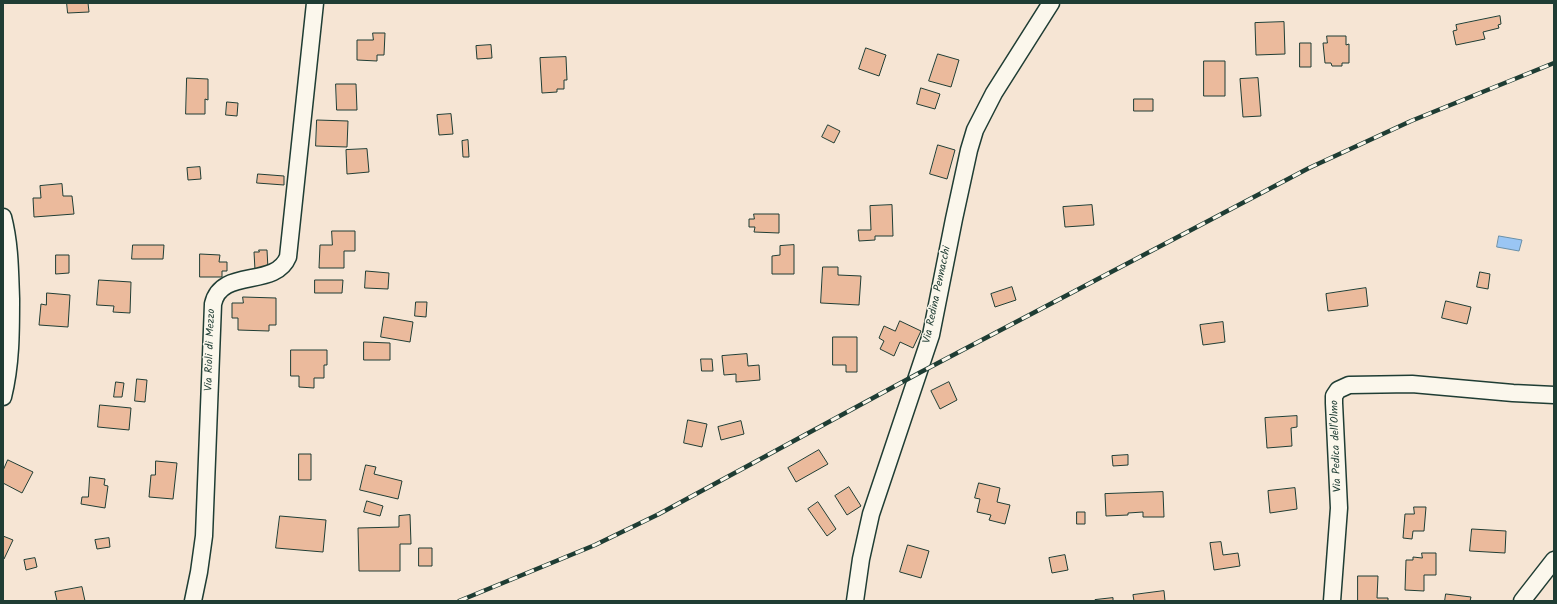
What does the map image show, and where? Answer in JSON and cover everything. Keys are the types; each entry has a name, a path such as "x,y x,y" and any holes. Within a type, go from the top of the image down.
{"street":[{"name":"Via Rioli di Mezzo","path":"193,601 200,568 204,536 214,299 220,290 233,282 266,275 278,270 288,257 316,3"},
{"name":"Via Redina Pennacchi","path":"855,601 861,559 871,514 929,342 954,219 969,150 975,130 994,93 1051,3"},
{"path":"3,217 10,252 11,314 10,356 3,397"},
{"name":"Via Pedica dell'Olmo","path":"1332,601 1339,508 1334,403 1334,396 1338,390 1349,385 1412,384 1554,395"},
{"path":"1522,601 1554,560"}],"water":[{"path":"1499,236 1522,240 1519,251 1497,247"}],"building":[{"path":"67,3 88,3 89,12 68,13"},
{"path":"1500,16 1501,24 1498,25 1499,28 1483,32 1485,39 1456,45 1453,31 1457,30 1456,25"},
{"path":"1284,22 1285,54 1256,55 1255,23"},
{"path":"373,33 385,33 384,55 377,55 377,61 357,60 357,40 373,40"},
{"path":"1327,36 1346,36 1346,45 1349,44 1349,63 1342,63 1342,66 1332,66 1331,63 1325,63 1323,43 1327,43"},
{"path":"1300,43 1311,43 1311,67 1300,67"},
{"path":"491,45 492,58 477,59 476,46"},
{"path":"866,48 886,55 879,76 859,69"},
{"path":"938,54 959,60 951,87 929,81"},
{"path":"566,57 567,80 564,80 564,89 557,89 557,92 542,93 540,58"},
{"path":"1204,61 1225,61 1225,96 1204,96"},
{"path":"187,78 208,79 208,100 205,99 205,114 186,114"},
{"path":"1258,78 1261,116 1243,117 1240,79"},
{"path":"336,84 356,84 357,110 337,110"},
{"path":"921,88 940,94 935,109 917,104"},
{"path":"1134,99 1153,99 1153,111 1134,111"},
{"path":"227,102 238,103 237,116 226,115"},
{"path":"451,114 453,134 439,135 437,115"},
{"path":"317,120 348,121 347,147 316,146"},
{"path":"828,125 840,131 834,143 822,137"},
{"path":"468,140 469,157 463,157 462,141"},
{"path":"938,145 955,150 947,179 930,174"},
{"path":"367,149 369,172 347,174 346,150"},
{"path":"200,167 201,179 188,180 187,168"},
{"path":"258,174 284,176 284,185 257,183"},
{"path":"62,184 63,196 72,196 74,214 34,217 33,198 41,198 40,186"},
{"path":"892,205 893,236 875,236 875,240 859,241 858,230 871,230 870,206"},
{"path":"1092,205 1094,225 1065,227 1063,207"},
{"path":"754,214 779,214 779,233 754,232 755,227 749,227 749,219 754,219"},
{"path":"332,231 355,231 355,251 344,251 344,268 319,268 320,245 332,245"},
{"path":"133,245 164,245 163,259 132,259"},
{"path":"794,245 794,274 772,274 772,256 780,255 780,246"},
{"path":"259,250 267,250 268,269 255,270 254,252 259,252"},
{"path":"200,254 220,255 219,262 227,262 227,271 222,271 222,277 200,277"},
{"path":"56,255 69,255 69,273 56,274"},
{"path":"823,267 838,267 838,275 861,276 859,305 821,303"},
{"path":"366,271 389,273 388,289 365,288"},
{"path":"1480,272 1490,274 1488,289 1477,287"},
{"path":"99,280 131,282 130,313 113,312 114,306 97,305"},
{"path":"315,280 343,280 342,293 315,293"},
{"path":"1012,287 1016,300 995,307 991,294"},
{"path":"1366,288 1368,306 1328,311 1326,294"},
{"path":"47,293 70,295 68,327 39,325 41,304 46,305"},
{"path":"243,297 276,298 276,325 269,325 269,331 238,330 238,318 232,318 232,303 243,303"},
{"path":"1446,301 1471,307 1467,324 1442,318"},
{"path":"416,302 427,302 426,317 415,316"},
{"path":"384,317 413,322 410,342 381,337"},
{"path":"900,321 921,331 913,348 900,342 894,356 880,349 884,341 879,338 884,326 895,331"},
{"path":"1223,322 1225,342 1203,345 1200,325"},
{"path":"833,337 857,337 857,372 846,372 846,365 833,365"},
{"path":"364,342 390,343 390,360 364,360"},
{"path":"291,350 327,350 327,365 324,365 324,378 314,378 314,388 299,387 299,376 291,376"},
{"path":"747,354 748,366 759,365 760,380 736,382 736,374 724,375 722,356"},
{"path":"701,359 712,359 713,371 702,371"},
{"path":"137,379 147,380 145,402 135,401"},
{"path":"116,382 124,383 122,397 114,397"},
{"path":"949,382 957,400 940,409 931,391"},
{"path":"100,405 131,408 129,430 98,427"},
{"path":"1297,416 1297,427 1291,428 1292,446 1267,448 1265,418"},
{"path":"688,420 707,424 702,447 684,443"},
{"path":"741,421 744,434 721,440 718,427"},
{"path":"819,450 828,464 796,482 788,468"},
{"path":"299,454 311,454 311,480 299,480"},
{"path":"1128,455 1128,465 1113,466 1112,456"},
{"path":"8,460 33,472 22,493 3,483 3,471"},
{"path":"156,461 177,463 173,499 149,497 151,475 155,475"},
{"path":"366,465 376,467 374,474 402,481 398,499 360,490"},
{"path":"90,477 105,479 104,485 108,486 105,508 81,504 82,497 88,497"},
{"path":"979,483 1000,488 997,502 1010,505 1005,524 989,520 991,515 977,512 980,499 975,498"},
{"path":"849,487 861,506 847,515 835,496"},
{"path":"1295,488 1297,509 1270,513 1268,491"},
{"path":"1163,492 1164,517 1143,517 1143,512 1128,513 1128,515 1106,516 1105,494"},
{"path":"367,501 383,506 380,516 364,512"},
{"path":"818,502 836,529 827,536 808,509"},
{"path":"1414,507 1426,507 1424,531 1413,531 1412,539 1403,538 1405,514 1414,514"},
{"path":"1077,512 1085,512 1085,524 1077,524"},
{"path":"410,515 411,544 400,544 400,571 359,571 358,528 399,527 399,516"},
{"path":"280,516 326,520 323,552 276,548"},
{"path":"1472,529 1506,531 1505,553 1470,551"},
{"path":"3,536 13,540 4,559 3,558"},
{"path":"109,538 110,547 97,549 95,540"},
{"path":"1221,542 1223,555 1238,553 1240,566 1214,570 1210,543"},
{"path":"908,545 929,551 921,578 900,572"},
{"path":"419,548 432,548 432,566 419,566"},
{"path":"1422,553 1436,553 1436,575 1424,575 1424,591 1405,590 1406,560 1413,560 1413,557 1422,558"},
{"path":"1065,555 1068,570 1052,573 1049,558"},
{"path":"35,558 37,567 26,570 24,560"},
{"path":"1358,576 1378,576 1377,598 1388,598 1388,601 1358,601"},
{"path":"82,587 85,601 57,601 55,592"},
{"path":"1164,591 1165,601 1134,601 1133,595"},
{"path":"1446,594 1471,597 1470,601 1445,601"},
{"path":"1113,598 1113,601 1095,601 1095,600"}],"railway":[{"path":"459,601 595,545 659,514 919,373 1309,168 1411,121 1554,63"}]}
